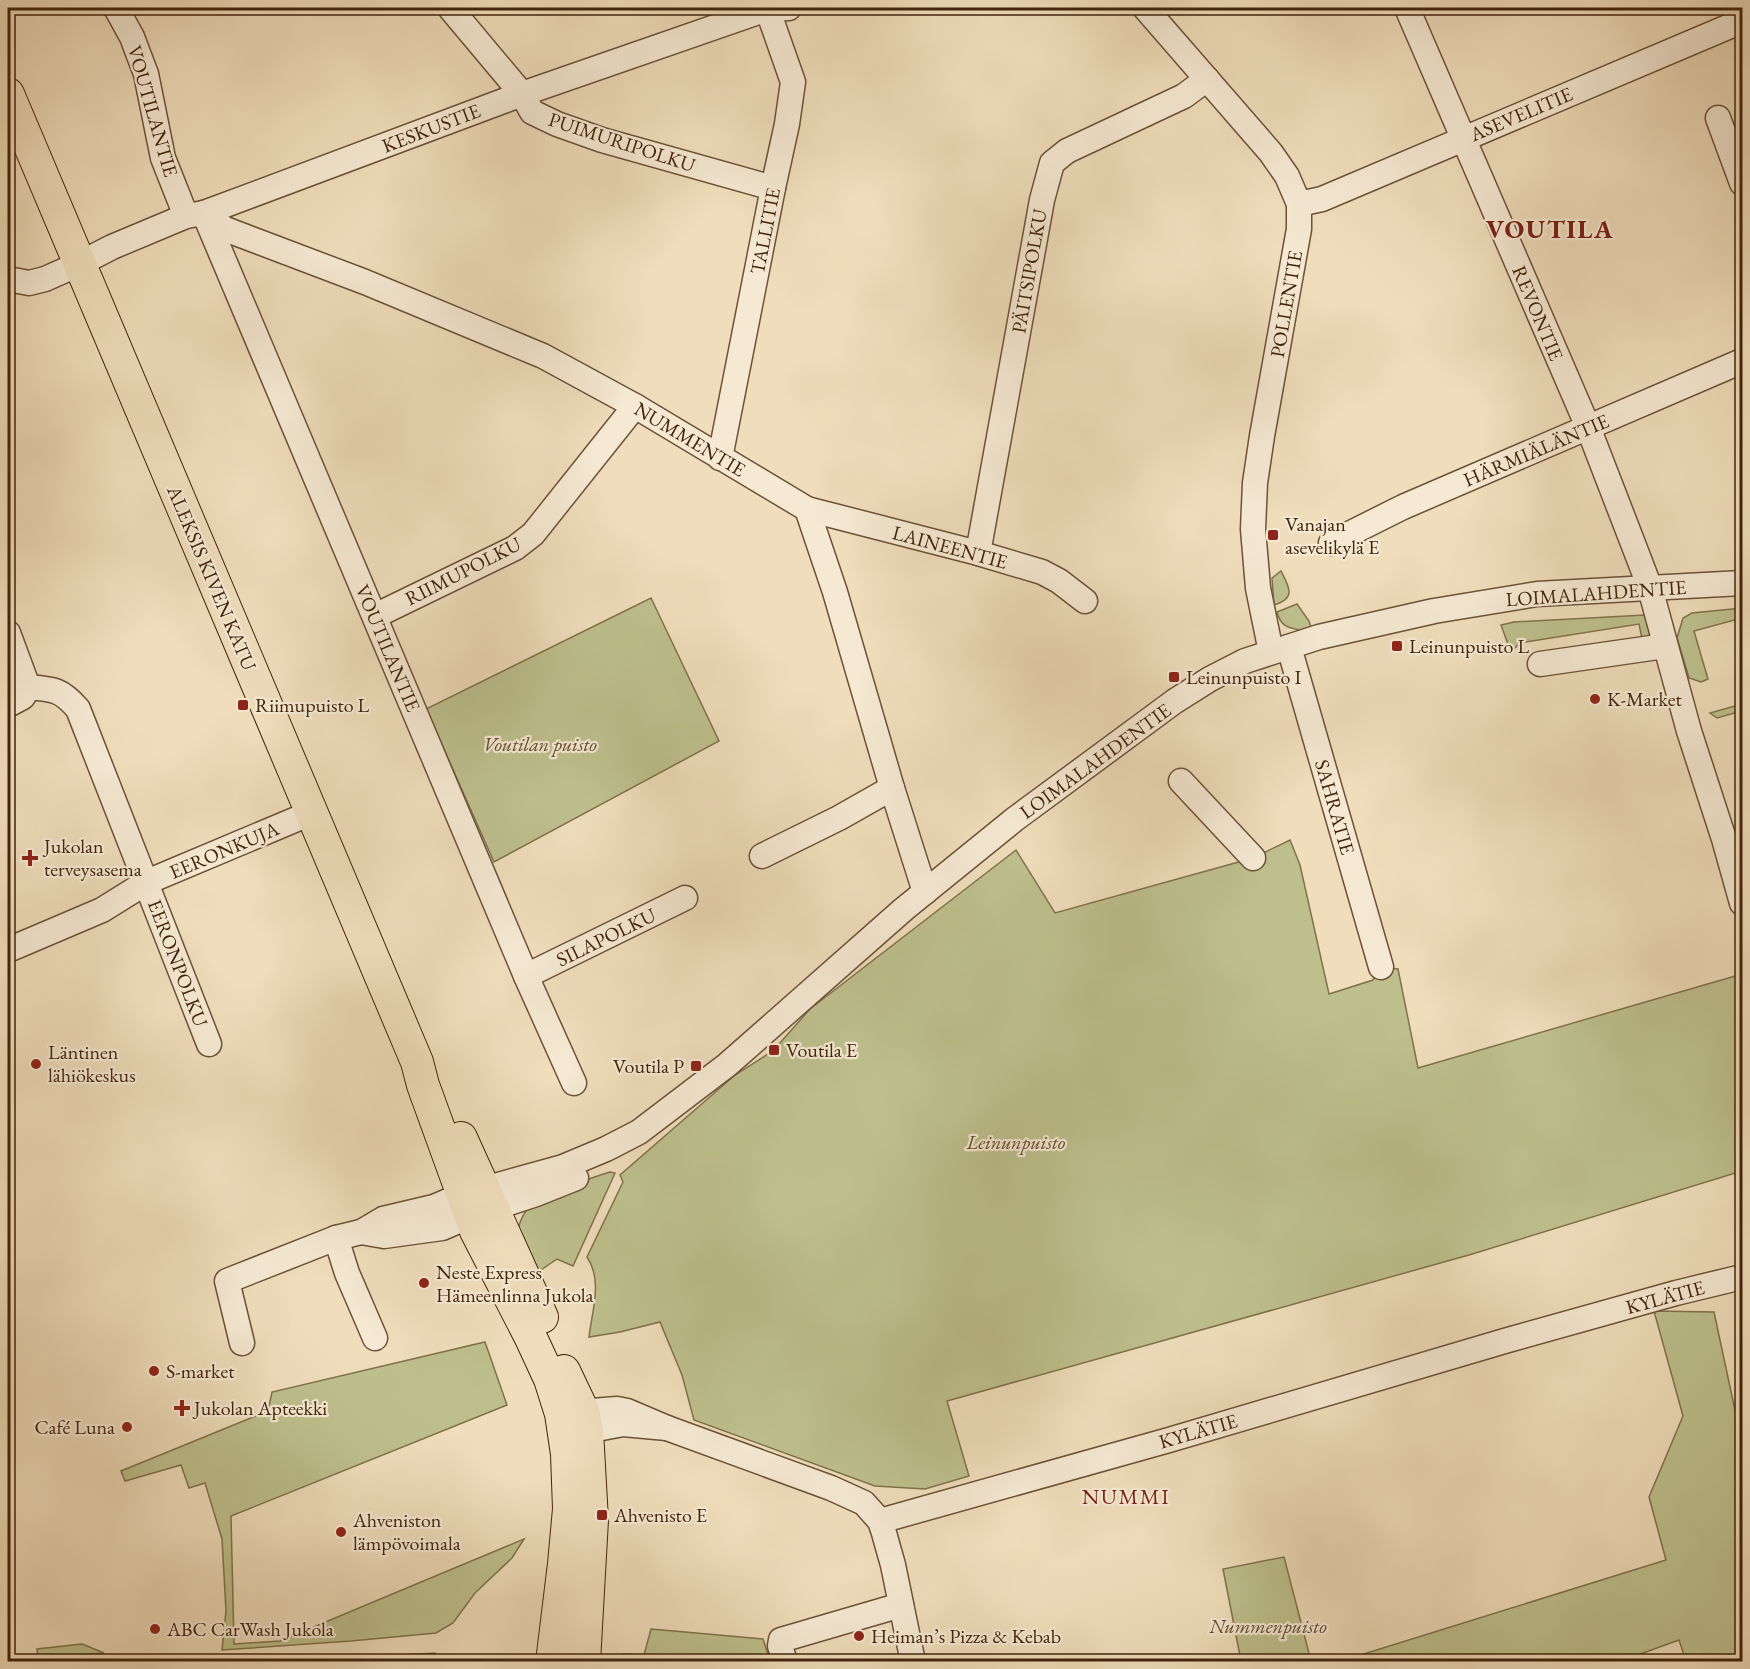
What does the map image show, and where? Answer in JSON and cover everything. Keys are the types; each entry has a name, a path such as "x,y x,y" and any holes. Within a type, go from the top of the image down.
{"main road":[{"name":"ALEKSIS KIVEN KATU","path":"8,94 417,1062 423,1085 451,1160 478,1202 476,1231 574,1422 592,1520 584,1662"},
{"name":"ALEKSIS KIVEN KATU","path":"552,1662 569,1509 567,1454 574,1422"}],"street":[{"name":"VOUTILANTIE","path":"116,8 132,37 146,74 163,158 195,214 375,616 526,976 574,1083"},
{"name":"PUIMURIPOLKU","path":"450,8 522,94 532,112 557,124 602,140 773,188"},
{"name":"KESKUSTIE","path":"8,279 29,283 45,279 112,247 195,214 522,94 774,8"},
{"name":"TALLITIE","path":"720,458 787,124 793,82 774,8"},
{"name":"POLLENTIE","path":"1145,8 1271,153 1287,176 1299,204 1299,229 1255,483 1253,529 1257,576 1280,649"},
{"name":"REVONTIE","path":"1407,8 1587,427 1650,588 1689,731 1743,903"},
{"name":"ASEVELITIE","path":"1299,204 1322,199 1743,21"},
{"name":"PÄITSIPOLKU","path":"978,553 1042,200 1052,163 1067,151 1184,96 1207,79"},
{"path":"1718,118 1743,183"},
{"name":"NUMMENTIE","path":"195,214 225,229 365,282 543,356 635,406 807,509"},
{"name":"HÄRMIÄLÄNTIE","path":"1331,543 1403,507 1743,360"},
{"name":"RIIMUPOLKU","path":"375,616 515,548 533,534 635,406"},
{"name":"LAINEENTIE","path":"807,509 1042,572 1059,581 1085,602"},
{"path":"807,509 835,592 925,892"},
{"name":"LOIMALAHDENTIE","path":"242,1343 227,1281 336,1238 361,1232 383,1219 434,1207 478,1202 545,1173 585,1159 647,1127 727,1065 925,892 1015,819 1175,701 1210,678 1245,661 1319,637 1434,611 1537,594 1743,583"},
{"path":"8,633 28,687 22,697 8,705"},
{"path":"1540,664 1665,646"},
{"name":"SAHRATIE","path":"1280,649 1381,967"},
{"name":"EERONPOLKU","path":"28,687 48,689 66,695 78,709 209,1044"},
{"path":"1181,781 1253,858"},
{"path":"762,856 892,788"},
{"name":"EERONKUJA","path":"8,950 102,909 147,882 311,813"},
{"name":"SILAPOLKU","path":"526,976 685,898"},
{"path":"336,1238 347,1273 375,1338"},
{"name":"KYLÄTIE","path":"880,1521 1224,1424 1508,1340 1743,1277"},
{"path":"574,1422 667,1428 831,1488 864,1503 880,1521 893,1565 913,1662"},
{"path":"785,1662 780,1646 781,1640 901,1605"}],"green space":[{"path":"1281,571 1289,591 1286,599 1274,605 1272,578"},
{"name":"Voutilan puisto","path":"651,598 719,741 494,862 426,709"},
{"path":"1297,604 1311,627 1305,631 1284,624 1277,612"},
{"path":"1742,608 1742,618 1694,631 1708,679 1701,682 1689,678 1677,638 1683,618 1692,613"},
{"path":"1645,615 1652,639 1642,639 1639,624 1520,643 1515,648 1509,647 1501,625 1514,622"},
{"path":"1742,704 1742,711 1717,718 1710,713"},
{"name":"Leinunpuisto","path":"1290,840 1300,865 1329,994 1373,980 1381,967 1398,969 1418,1068 1742,974 1742,1171 1469,1255 947,1401 969,1476 925,1489 875,1486 694,1420 682,1375 660,1322 589,1337 595,1286 592,1266 587,1257 623,1182 620,1175 735,1075 765,1056 780,1043 810,1009 1016,850 1055,913 1253,858"},
{"path":"610,1172 615,1173 573,1266 557,1259 538,1272 517,1230 526,1211 538,1201 580,1182"},
{"name":"Nummenpuisto","path":"1654,1311 1714,1312 1742,1443 1742,1661 1686,1661 1679,1640 1621,1661 1338,1662 1666,1560 1649,1497 1683,1416"},
{"path":"485,1342 507,1405 231,1516 234,1644 280,1641 524,1539 512,1558 475,1593 453,1623 436,1633 222,1650 226,1611 222,1539 205,1483 189,1488 181,1465 125,1481 121,1471 268,1411 272,1392"},
{"name":"Nummenpuisto","path":"1284,1557 1311,1661 1241,1661 1223,1569"},
{"path":"651,1629 763,1639 770,1661 604,1661 622,1654 644,1655"},
{"path":"82,1644 104,1653 38,1658 37,1649"},
{"path":"435,1653 436,1660 292,1661"}],"place":[{"name":"Vanajan asevelikylä E","path":"1273,535"},
{"name":"Leinunpuisto L","path":"1397,646"},
{"name":"Leinunpuisto I","path":"1174,677"},
{"name":"K-Market","path":"1595,699"},
{"name":"Riimupuisto L","path":"243,705"},
{"name":"Jukolan terveysasema","path":"30,858"},
{"name":"Voutila E","path":"774,1050"},
{"name":"Läntinen lähiökeskus","path":"36,1064"},
{"name":"Voutila P","path":"696,1066"},
{"name":"Neste Express Hämeenlinna Jukola","path":"424,1283"},
{"name":"S-market","path":"154,1371"},
{"name":"Jukolan Apteekki","path":"182,1408"},
{"name":"Café Luna","path":"127,1427"},
{"name":"Ahvenisto E","path":"602,1515"},
{"name":"Ahveniston lämpövoimala","path":"341,1532"},
{"name":"ABC CarWash Jukola","path":"155,1629"},
{"name":"Heiman’s Pizza & Kebab","path":"859,1636"}],"district":[{"name":"VOUTILA","path":"1550,229"},
{"name":"NUMMI","path":"1126,1496"}]}
